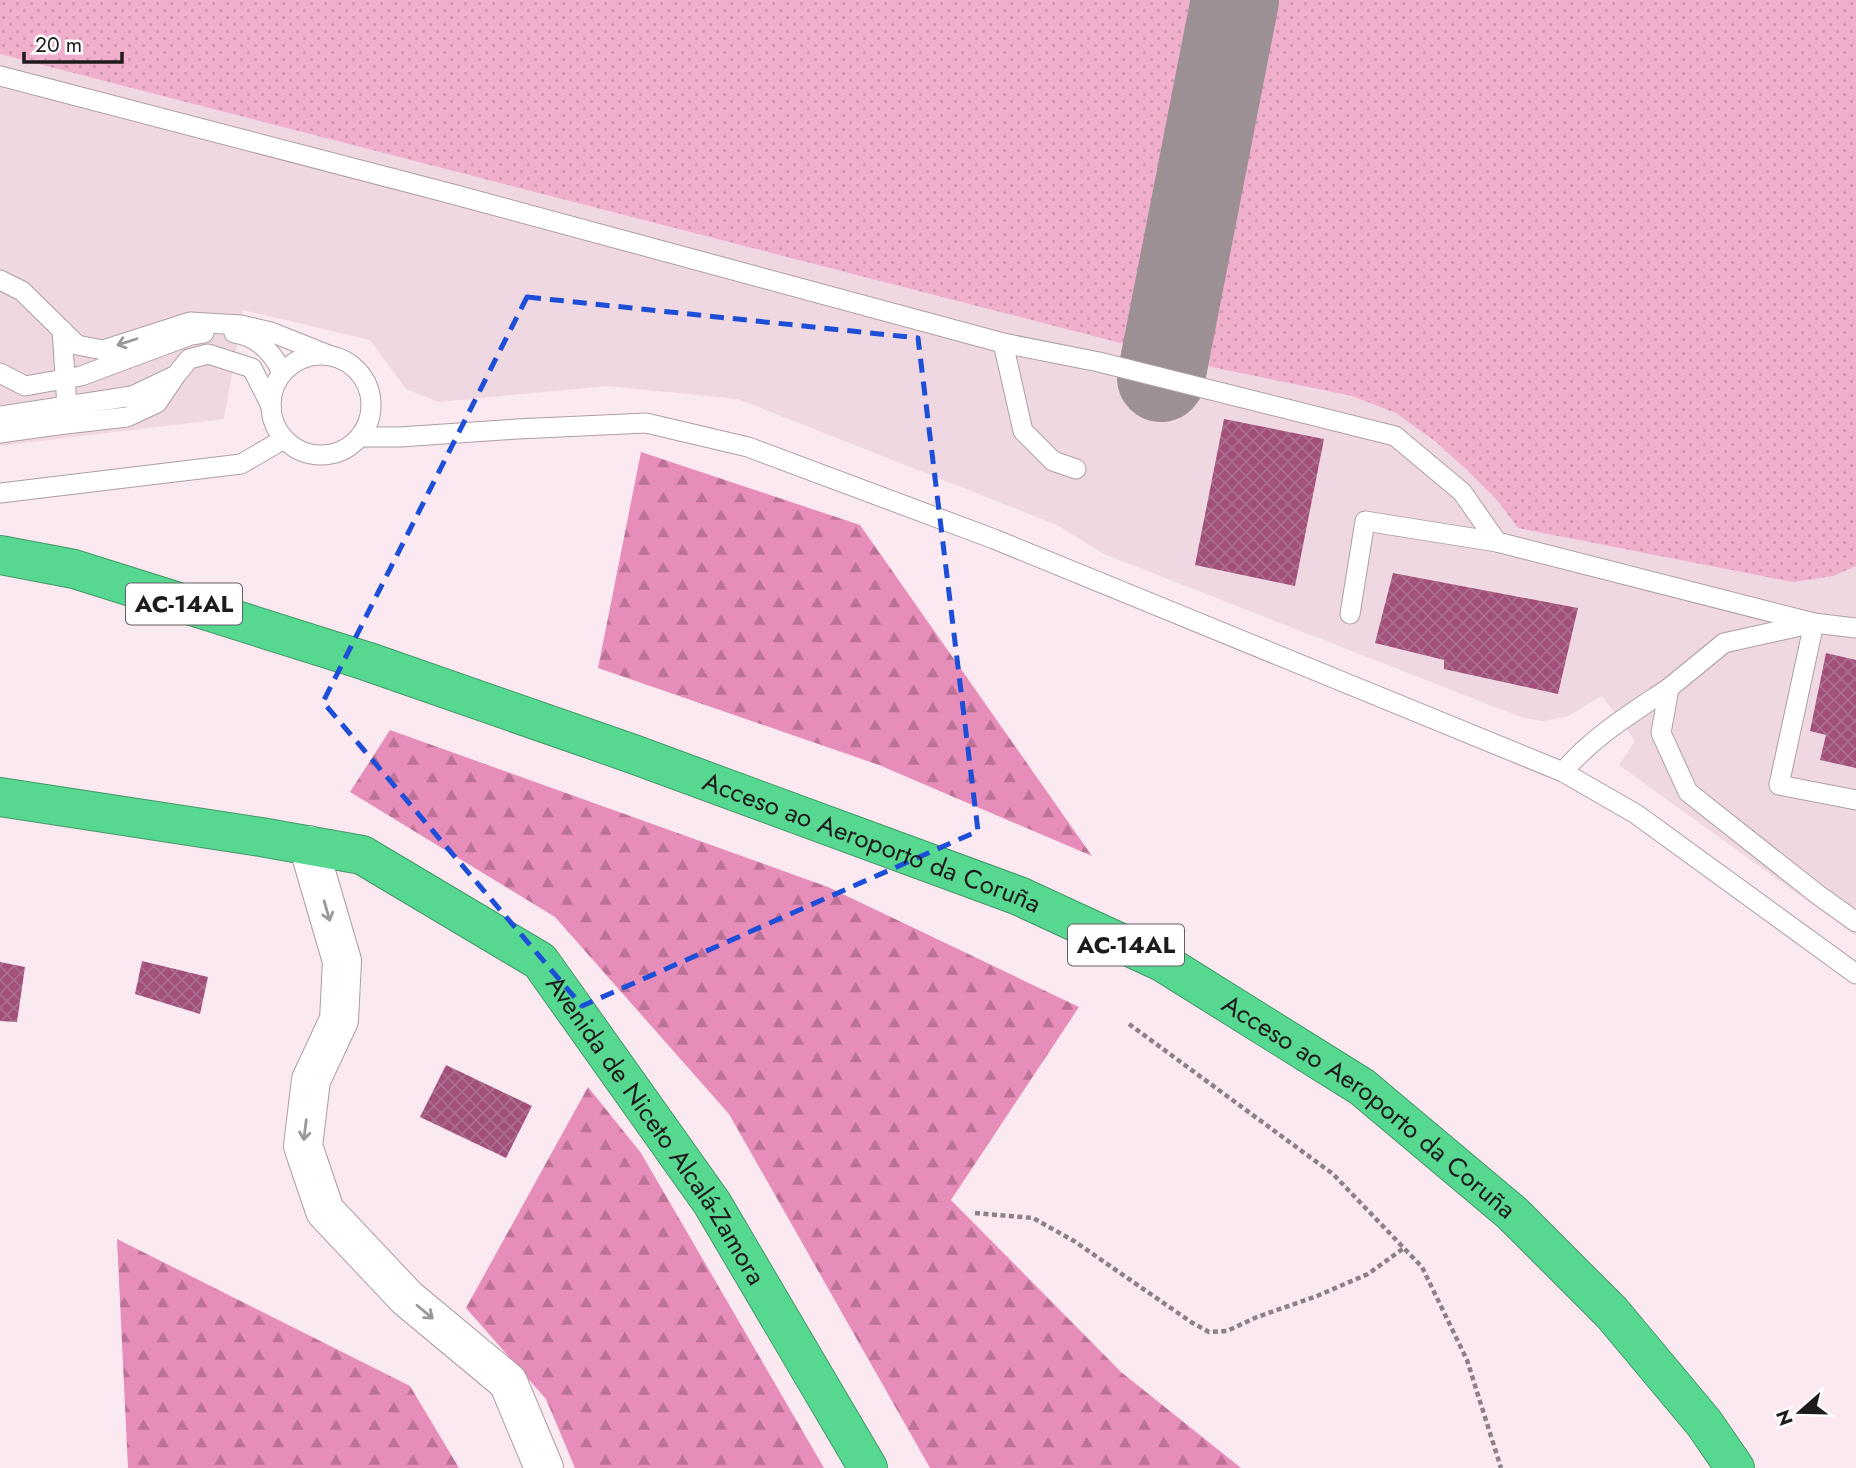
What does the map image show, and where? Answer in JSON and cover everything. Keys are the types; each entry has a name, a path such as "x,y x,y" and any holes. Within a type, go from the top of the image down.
{"highway":[{"name":"Acceso ao Aeroporto da Coruña","path":"0,555 74,569 366,660 633,754 1020,896 1162,962 1362,1087 1512,1213 1612,1313 1704,1423 1735,1468"},
{"name":"Avenida de Niceto Alcalá-Zamora","path":"0,797 362,855 540,961 712,1203 868,1468"}],"street":[{"path":"308,845 342,961 339,1020 311,1080 303,1146 325,1211 407,1298 508,1382 544,1468"}],"lane":[{"path":"0,76 456,195 1003,343 1099,362 1395,436 1462,492 1497,542"},
{"path":"0,281 22,291 77,345 103,350 190,322 241,324 271,332 347,362 360,373 368,388 371,405 368,422 360,437 346,448 331,454 314,454 298,449 284,439 272,418 272,395 282,373 292,364 318,355 331,356"},
{"path":"57,425 67,407 62,330"},
{"path":"0,373 25,386 66,379 81,376 191,335 218,331 240,334 264,345 282,373"},
{"path":"1003,343 1023,431 1053,461 1076,469"},
{"path":"0,433 127,417 157,403 189,359 208,354 252,368 271,406"},
{"path":"0,416 132,396 176,375"},
{"path":"360,437 646,423 748,447 994,539 1563,772 1636,814 1856,974"},
{"path":"0,492 242,464 284,439"},
{"path":"1350,614 1365,521 1497,542 1814,623 1856,628"},
{"path":"1563,772 1576,757 1620,720 1670,688 1724,643 1814,623"},
{"path":"1814,623 1779,785 1856,800"},
{"path":"1670,688 1661,733 1688,792 1856,922"}],"path":[{"path":"1129,1024 1333,1174 1422,1266 1467,1360 1500,1468"},
{"path":"975,1213 1033,1218 1074,1241 1209,1332 1227,1331 1256,1317 1317,1296 1368,1274 1404,1248"}],"highlighted area":[{"path":"527,297 918,338 978,831 582,1006 323,702"}],"shaded area":[{"path":"0,0 1856,0 1856,936 1619,765 1635,741 1602,696 1568,716 1543,721 1523,718 1104,554 1057,525 738,399 607,386 439,402 406,389 370,340 243,310 224,419 0,446"},
{"path":"0,0 1209,0 1136,347 0,54"},
{"path":"1255,0 1856,0 1856,566 1833,576 1793,582 1518,528 1497,500 1467,470 1436,442 1396,413 1352,396 1188,362"}],"green space":[{"path":"641,452 860,525 1092,856 879,765 598,668"},
{"path":"390,730 828,887 1079,1007 951,1200 1121,1372 1241,1468 930,1468 729,1114 555,917 350,792"},
{"path":"588,1087 641,1153 824,1468 575,1468 546,1399 466,1308"},
{"path":"117,1239 410,1386 459,1468 128,1468"}],"building":[{"path":"1224,419 1324,439 1295,586 1195,565"},
{"path":"1393,573 1578,608 1558,694 1444,669 1444,660 1375,643"},
{"path":"1826,653 1856,660 1856,768 1820,760 1826,735 1810,731"},
{"path":"142,961 208,977 200,1014 135,994"},
{"path":"0,962 25,967 17,1022 0,1021"},
{"path":"446,1065 532,1106 506,1158 420,1117"}],"taxiway":[{"path":"1161,378 1235,0"}]}
